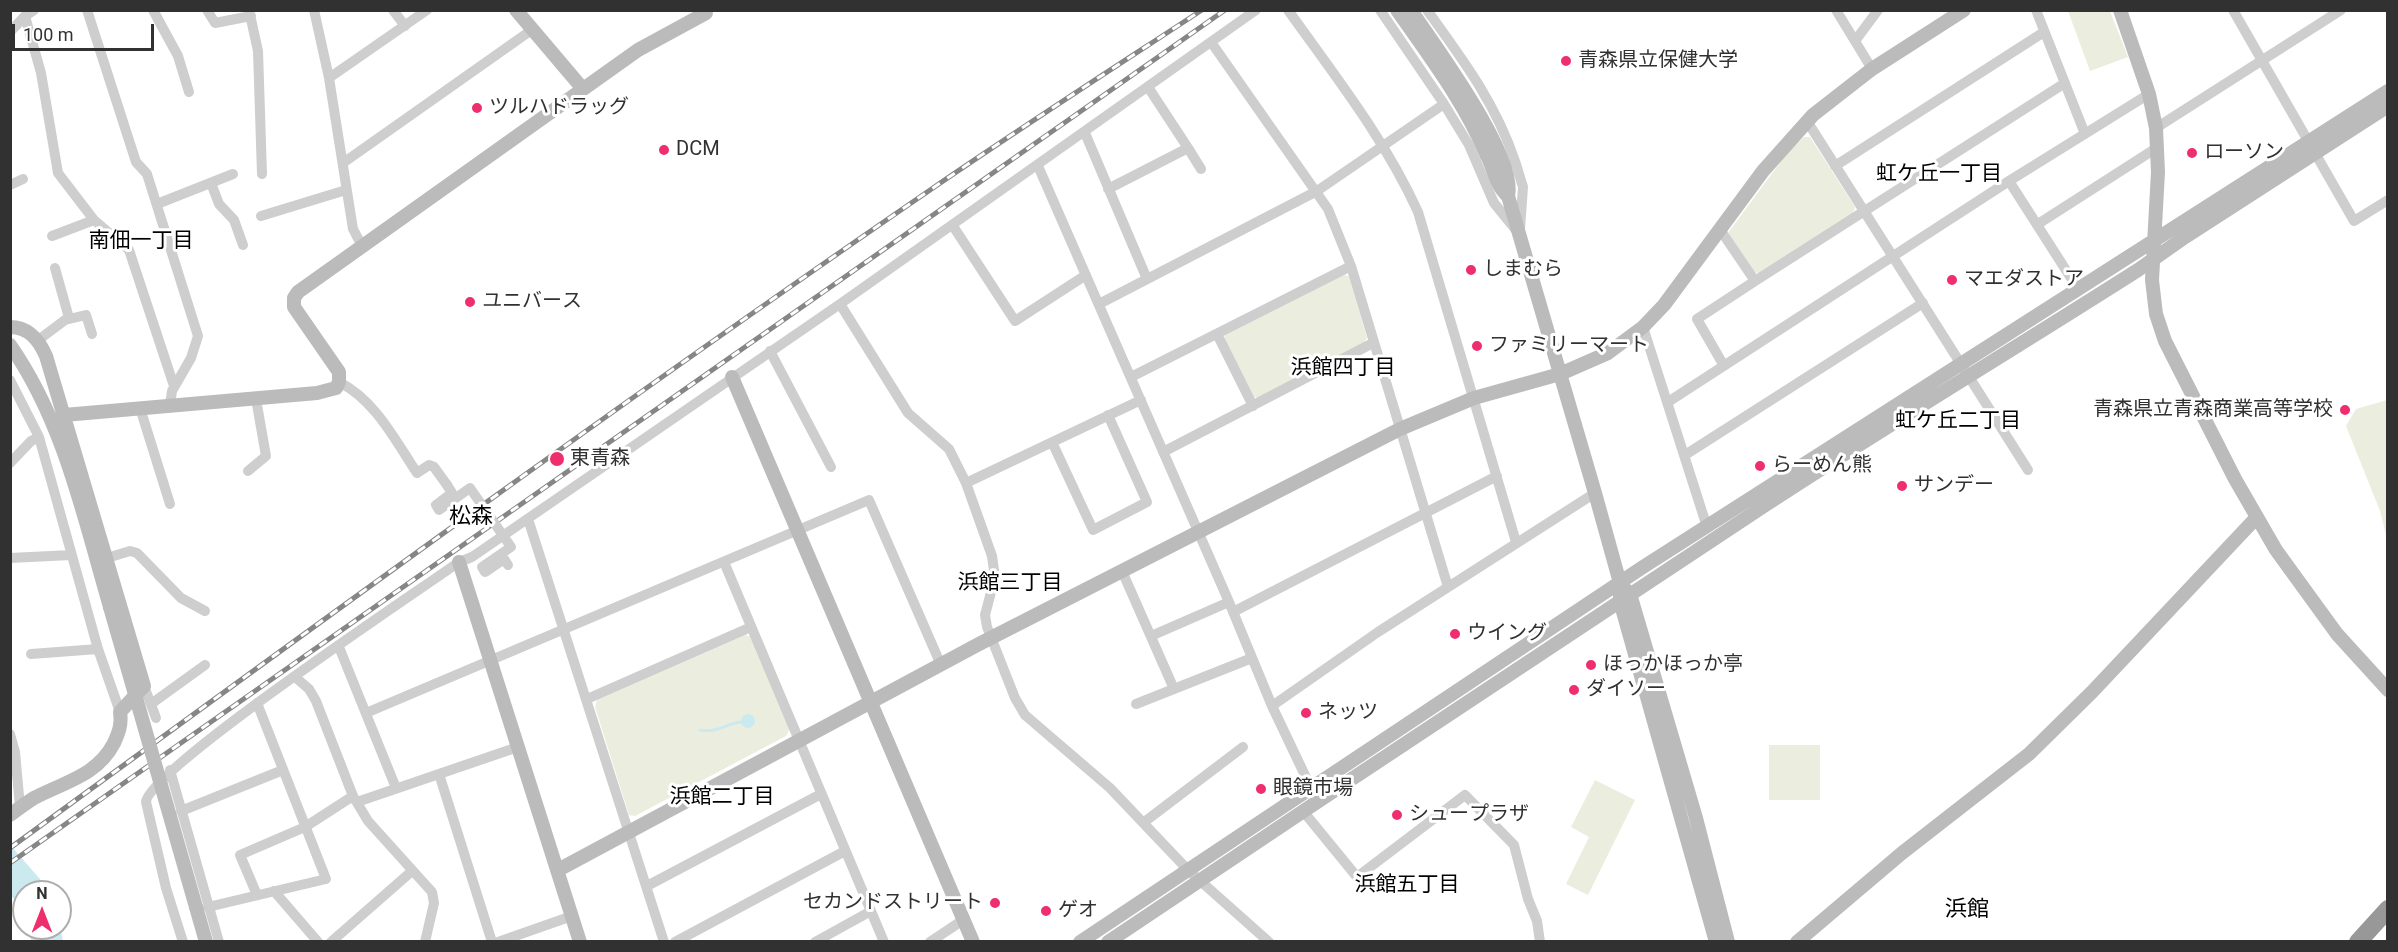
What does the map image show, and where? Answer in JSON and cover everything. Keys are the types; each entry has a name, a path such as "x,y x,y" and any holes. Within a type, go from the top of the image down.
{"highway":[{"path":"2358,942 2388,909"}],"street":[{"path":"87,10 136,162 147,174 198,336 191,358 170,395 170,405"},
{"path":"153,10 178,56 189,92"},
{"path":"207,10 215,23 250,13 258,51 262,174"},
{"path":"314,10 328,78 353,229 362,246"},
{"path":"393,10 405,26"},
{"path":"328,78 427,10"},
{"path":"516,10 583,89"},
{"path":"183,942 166,888 146,802 150,790 170,770 257,703 459,562 472,557 528,519 732,376 953,226 1256,10"},
{"path":"1288,10 1384,145 1418,212 1516,542"},
{"path":"1380,10 1469,145 1494,203 1520,235"},
{"path":"1397,10 1492,153 1509,164"},
{"path":"1411,10 1470,98 1492,153 1500,190 1508,196"},
{"path":"1427,10 1477,80 1491,104 1509,164 1522,187 1520,235"},
{"path":"1836,10 1872,69"},
{"path":"1855,41 1878,10"},
{"path":"558,870 992,638 1400,429 1474,398 1560,374 1608,353 1643,327 1664,305 1763,171 1807,121 1830,100 1872,69 1964,10"},
{"path":"2036,10 2085,134"},
{"path":"2120,10 2149,94 2156,128 2158,147 2152,280 2156,314 2165,341 2256,518 2291,573 2337,634 2388,690"},
{"path":"2233,10 2354,221 2388,200"},
{"path":"2156,128 2341,10"},
{"path":"30,12 58,173 94,220 129,250 174,386"},
{"path":"10,32 30,12"},
{"path":"64,415 322,393 332,390 339,382 339,372 294,307 294,301 301,289 649,43 709,12"},
{"path":"343,163 533,29"},
{"path":"1835,166 2044,32"},
{"path":"1210,42 1317,191 1336,226 1351,266 1448,587"},
{"path":"1724,366 1697,319 2065,83"},
{"path":"1148,87 1201,169"},
{"path":"1108,942 1767,504 2153,260 2311,148 2388,90"},
{"path":"1668,402 2009,181 2149,94"},
{"path":"1099,304 1317,191 1444,104"},
{"path":"1080,942 1620,583 1962,363 2155,240 2311,148 2388,106"},
{"path":"1807,121 2028,470"},
{"path":"1085,133 1147,279"},
{"path":"2038,225 2158,147"},
{"path":"1108,189 1188,148"},
{"path":"1509,164 1508,196 1620,583 1696,818 1728,942"},
{"path":"1038,166 1272,706 1311,788"},
{"path":"157,204 233,174"},
{"path":"10,185 23,179"},
{"path":"2009,181 2078,289"},
{"path":"210,183 219,204 234,220 243,245"},
{"path":"261,216 346,190"},
{"path":"52,236 94,220"},
{"path":"953,226 1016,321 1086,275"},
{"path":"1719,228 1755,281"},
{"path":"1131,377 1351,266"},
{"path":"55,268 69,318"},
{"path":"1684,456 1923,303"},
{"path":"840,304 908,413 949,449 966,483 992,556 995,577 985,615 987,627 1015,698 1025,715 1110,788 1188,870 1269,942"},
{"path":"37,341 69,318 88,316 92,334"},
{"path":"10,327 22,328 37,341 46,356 144,686 156,718"},
{"path":"1643,327 1707,527"},
{"path":"1217,334 1253,406"},
{"path":"1163,452 1373,344"},
{"path":"10,345 28,374 59,440 202,907 219,942"},
{"path":"770,351 831,467"},
{"path":"732,376 973,942"},
{"path":"10,380 39,437 98,649 120,712 121,724 111,748 95,768 15,811 15,752 10,734"},
{"path":"339,382 366,400 417,472 429,465 434,467 453,494 436,505 439,510 470,488 511,547 482,567 485,572 504,559 508,565"},
{"path":"248,471 266,456 256,399"},
{"path":"966,483 1141,400"},
{"path":"140,408 170,504"},
{"path":"1052,442 1094,530 1147,502 1108,415"},
{"path":"10,463 31,441 39,437"},
{"path":"1150,636 1231,607 1426,513 1497,476"},
{"path":"1272,706 1378,632 1595,493"},
{"path":"366,713 869,500 941,665"},
{"path":"1797,942 1902,853 2029,754 2092,693 2256,518"},
{"path":"528,519 664,942"},
{"path":"107,558 130,551 137,553 181,598 205,611"},
{"path":"10,558 71,555"},
{"path":"459,562 579,942"},
{"path":"724,562 884,942"},
{"path":"1122,571 1174,688"},
{"path":"1625,597 1716,942"},
{"path":"587,699 751,627"},
{"path":"339,647 396,788"},
{"path":"31,654 98,649"},
{"path":"1136,704 1252,658"},
{"path":"152,704 206,665"},
{"path":"295,677 309,690 316,701 355,799 368,821 432,892 434,903 425,942"},
{"path":"120,712 144,686"},
{"path":"202,907 326,879 257,703"},
{"path":"257,895 240,855 305,827 355,799 396,788 518,747"},
{"path":"1143,823 1243,747"},
{"path":"170,770 202,907 207,942"},
{"path":"181,812 283,770"},
{"path":"439,774 492,942"},
{"path":"647,886 821,794"},
{"path":"1303,811 1357,877 1465,795 1514,845 1528,899 1537,921 1540,942"},
{"path":"675,942 845,850"},
{"path":"331,942 412,871"},
{"path":"274,891 318,942"},
{"path":"815,942 871,911"},
{"path":"498,942 572,916"},
{"path":"930,942 963,920"}],"shaded area":[{"path":"2068,11 2110,11 2128,57 2090,71"},
{"path":"1804,137 1810,137 1855,207 1853,213 1759,273 1752,272 1728,233 1787,153"},
{"path":"1344,275 1349,276 1367,338 1364,343 1258,398 1252,396 1224,339 1225,335"},
{"path":"2388,400 2387,539 2380,511 2346,426 2356,409"},
{"path":"745,635 752,637 790,729 786,736 635,816 629,815 595,707 597,700"},
{"path":"1769,745 1820,745 1820,800 1769,800"},
{"path":"1595,780 1635,800 1588,895 1566,884 1589,837 1571,827"}],"water":[{"path":"748,714 753,716 755,721 753,726 748,728 743,726 741,721 743,716"},
{"path":"11,846 41,880 12,880 11,895"},
{"path":"31,940 63,941 31,941"}],"waterway":[{"path":"700,730 712,730 741,722"}],"railway":[{"path":"10,848 700,350 966,165 1202,10"},
{"path":"10,863 1225,10"}],"place":[{"name":"青森県立保健大学","path":"1566,61"},
{"name":"ツルハドラッグ","path":"477,108"},
{"name":"DCM","path":"664,150"},
{"name":"ローソン","path":"2192,153"},
{"name":"しまむら","path":"1471,270"},
{"name":"マエダストア","path":"1952,280"},
{"name":"ユニバース","path":"470,302"},
{"name":"ファミリーマート","path":"1477,346"},
{"name":"青森県立青森商業高等学校","path":"2345,410"},
{"name":"東青森","path":"557,459"},
{"name":"らーめん熊","path":"1760,466"},
{"name":"サンデー","path":"1902,486"},
{"name":"ウイング","path":"1455,634"},
{"name":"ほっかほっか亭","path":"1591,665"},
{"name":"ダイソー","path":"1574,690"},
{"name":"ネッツ","path":"1306,713"},
{"name":"眼鏡市場","path":"1261,789"},
{"name":"シュープラザ","path":"1397,815"},
{"name":"セカンドストリート","path":"995,903"},
{"name":"ゲオ","path":"1046,911"}],"district":[{"name":"虹ケ丘一丁目","path":"1939,175"},
{"name":"南佃一丁目","path":"141,242"},
{"name":"浜館四丁目","path":"1343,369"},
{"name":"虹ケ丘二丁目","path":"1958,422"},
{"name":"松森","path":"471,517"},
{"name":"浜館三丁目","path":"1010,584"},
{"name":"浜館二丁目","path":"722,798"},
{"name":"浜館五丁目","path":"1407,886"},
{"name":"浜館","path":"1967,910"}]}
